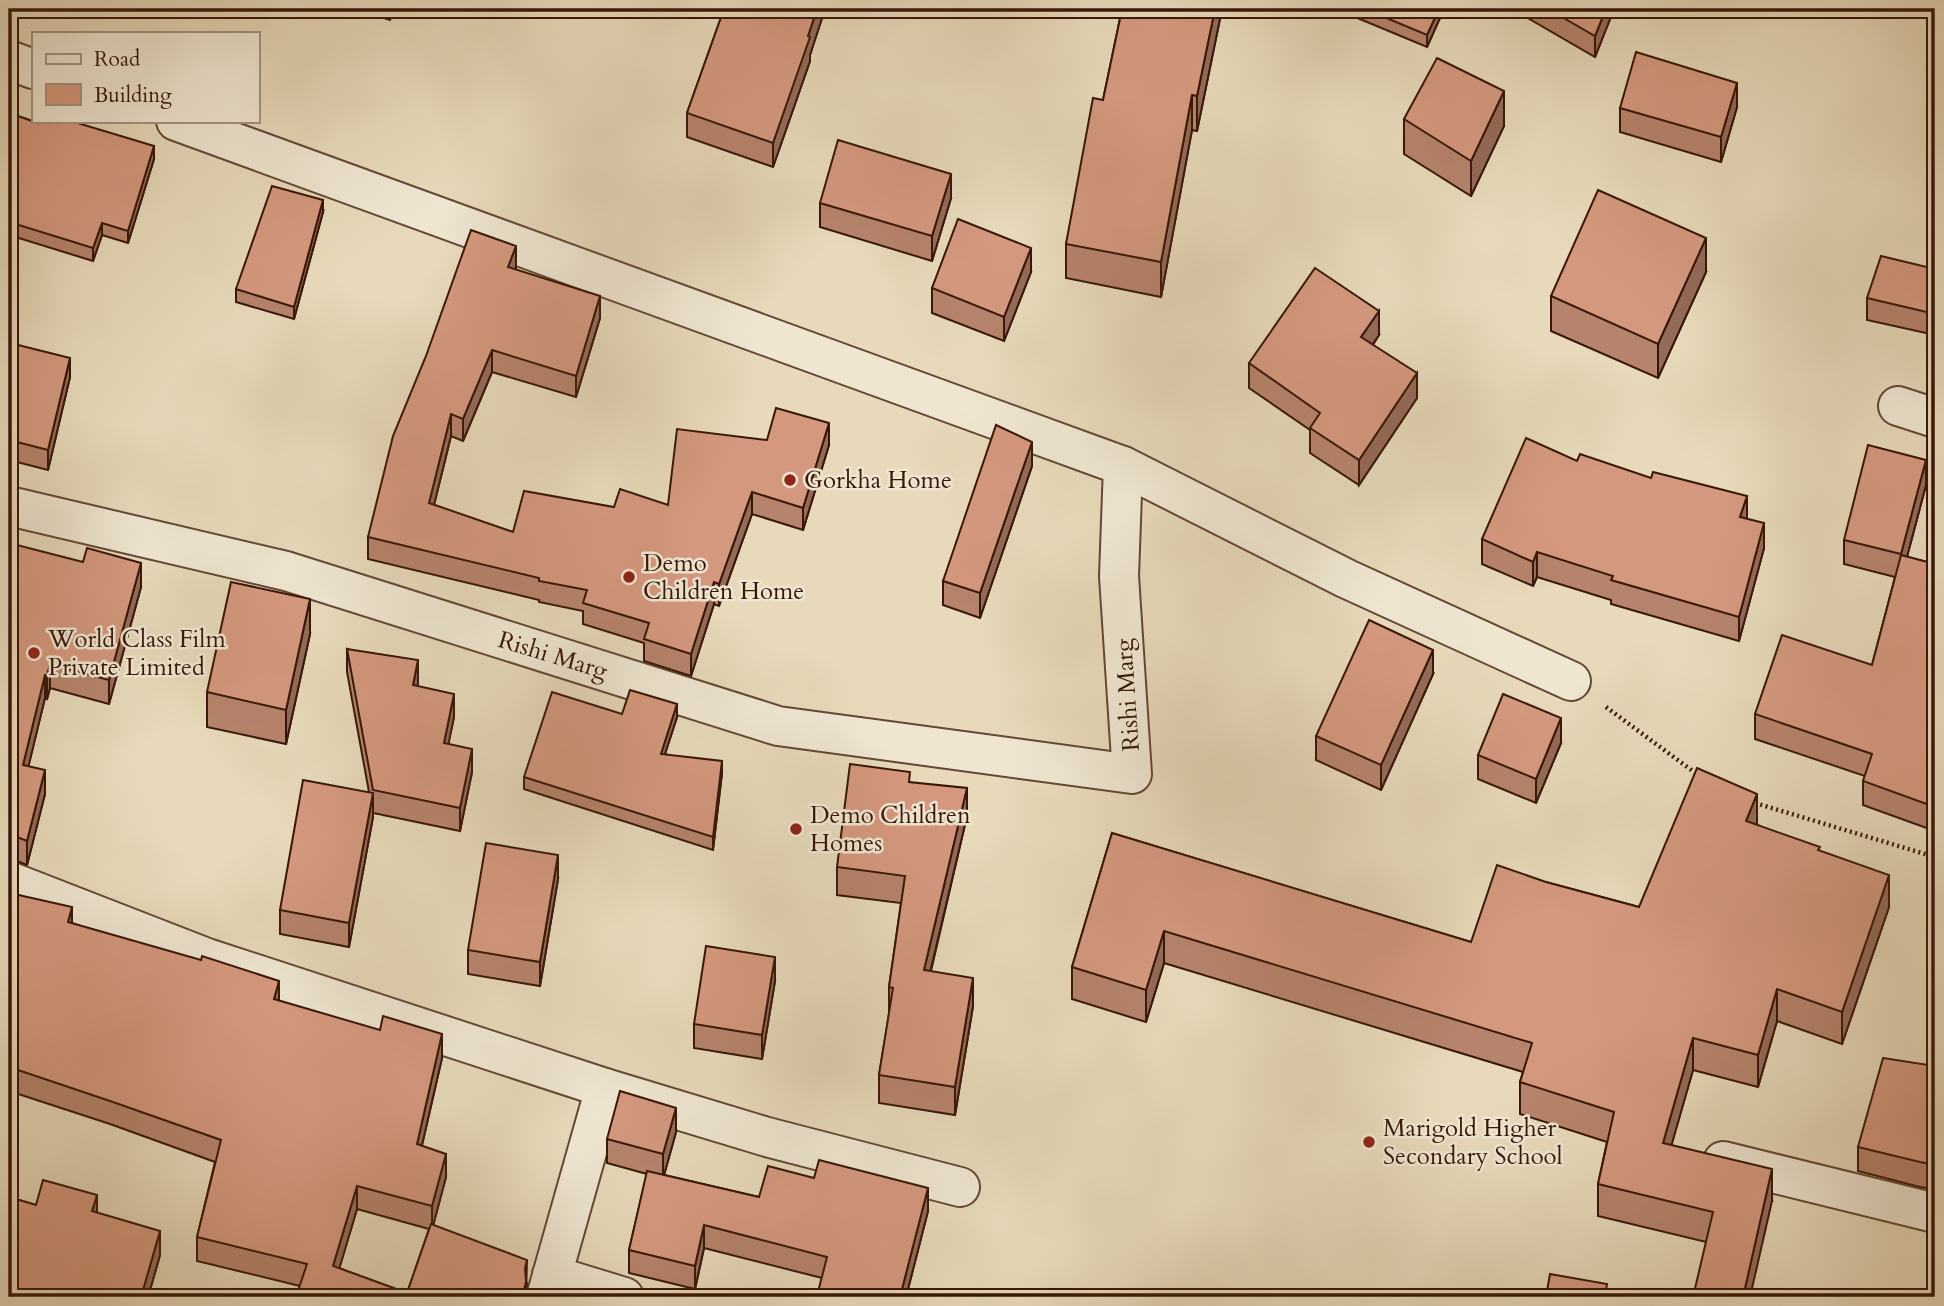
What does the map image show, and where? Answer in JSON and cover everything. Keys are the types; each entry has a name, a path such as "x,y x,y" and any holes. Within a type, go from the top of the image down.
{"street":[{"path":"9,60 32,69"},
{"path":"179,122 1123,466 1347,579 1571,681"},
{"path":"1898,406 1935,418"},
{"name":"Rishi Marg","path":"9,506 286,571 778,726 1132,774 1119,576 1123,466"},
{"path":"9,881 207,958 605,1088 767,1137 960,1187"},
{"path":"605,1088 549,1286 624,1297"},
{"path":"1720,1160 1935,1213"}],"path":[{"path":"1571,681 1700,778"},
{"path":"1749,802 1935,857"}],"building":[{"path":"724,9 817,9 773,143 687,113"},
{"path":"1122,9 1215,9 1197,96 1192,95 1161,262 1066,244 1093,98 1103,100"},
{"path":"1365,9 1439,9 1427,35"},
{"path":"1548,9 1606,9 1595,36"},
{"path":"1636,52 1737,83 1721,137 1620,108"},
{"path":"1437,58 1504,91 1471,161 1404,119"},
{"path":"9,113 38,123 74,122 154,146 128,231 102,223 93,248 9,222"},
{"path":"838,140 951,174 932,236 820,203"},
{"path":"272,186 323,200 294,307 236,289"},
{"path":"1598,190 1706,238 1658,344 1551,296"},
{"path":"958,219 1031,248 1004,317 932,288"},
{"path":"471,230 516,246 508,267 600,296 576,376 492,350 463,419 451,414 429,503 513,532 524,491 614,507 620,489 668,505 677,429 767,440 776,408 829,423 803,508 752,492 719,584 714,582 691,654 644,639 649,623 583,603 587,590 539,581 539,578 368,537 393,436 426,356"},
{"path":"1881,256 1935,269 1935,314 1867,298"},
{"path":"1315,268 1379,311 1361,337 1417,373 1359,460 1310,428 1320,413 1249,363"},
{"path":"9,328 17,331 14,344 70,358 48,450 9,440"},
{"path":"996,425 1032,442 980,593 943,581"},
{"path":"1526,438 1577,461 1580,454 1651,478 1653,472 1747,496 1740,517 1764,523 1739,617 1611,580 1613,576 1537,552 1533,562 1482,539"},
{"path":"1868,445 1926,460 1901,554 1844,540"},
{"path":"9,543 83,562 87,548 141,563 109,680 50,664 45,675 23,765 45,770 27,841 9,836"},
{"path":"1901,555 1935,564 1935,807 1863,781 1872,754 1755,714 1782,635 1872,665"},
{"path":"231,582 310,599 286,710 207,692"},
{"path":"1369,620 1433,650 1381,765 1316,736"},
{"path":"347,649 418,660 413,685 454,694 444,743 472,749 460,808 373,790"},
{"path":"630,690 677,704 661,754 722,761 713,837 524,777 552,692 622,714"},
{"path":"1503,694 1561,718 1536,779 1478,755"},
{"path":"850,764 910,772 909,782 967,788 924,970 973,978 955,1087 879,1075 893,988 889,987 905,876 837,867"},
{"path":"1697,768 1757,794 1746,821 1889,875 1842,1012 1777,989 1758,1055 1693,1038 1663,1143 1772,1169 1743,1297 1693,1297 1713,1212 1598,1184 1614,1112 1520,1082 1532,1043 1164,931 1146,990 1072,967 1112,833 1471,942 1497,865 1546,882 1639,907"},
{"path":"303,780 373,793 349,923 280,910"},
{"path":"486,843 558,855 540,962 468,950"},
{"path":"9,881 17,884 14,894 72,907 68,922 201,960 202,956 279,981 274,999 380,1030 383,1016 442,1034 417,1144 446,1154 432,1206 357,1186 333,1266 407,1293 431,1224 527,1260 522,1297 296,1297 307,1264 197,1237 221,1140 9,1067"},
{"path":"706,946 775,957 762,1035 694,1024"},
{"path":"1883,1058 1935,1066 1935,1165 1858,1147"},
{"path":"620,1091 676,1108 663,1154 607,1139"},
{"path":"819,1160 928,1188 900,1297 817,1296 827,1257 704,1225 695,1266 629,1250 647,1171 759,1197 768,1166 814,1178"},
{"path":"43,1180 97,1195 92,1211 160,1231 141,1297 44,1297 9,1287 9,1197 36,1205"},
{"path":"1550,1274 1607,1284 1605,1297 1546,1297"}],"place":[{"name":"Gorkha Home","path":"790,480"},
{"name":"Demo Children Home","path":"629,577"},
{"name":"World Class Film Private Limited","path":"34,653"},
{"name":"Demo Children Homes","path":"796,829"},
{"name":"Marigold Higher Secondary School","path":"1369,1142"}]}
